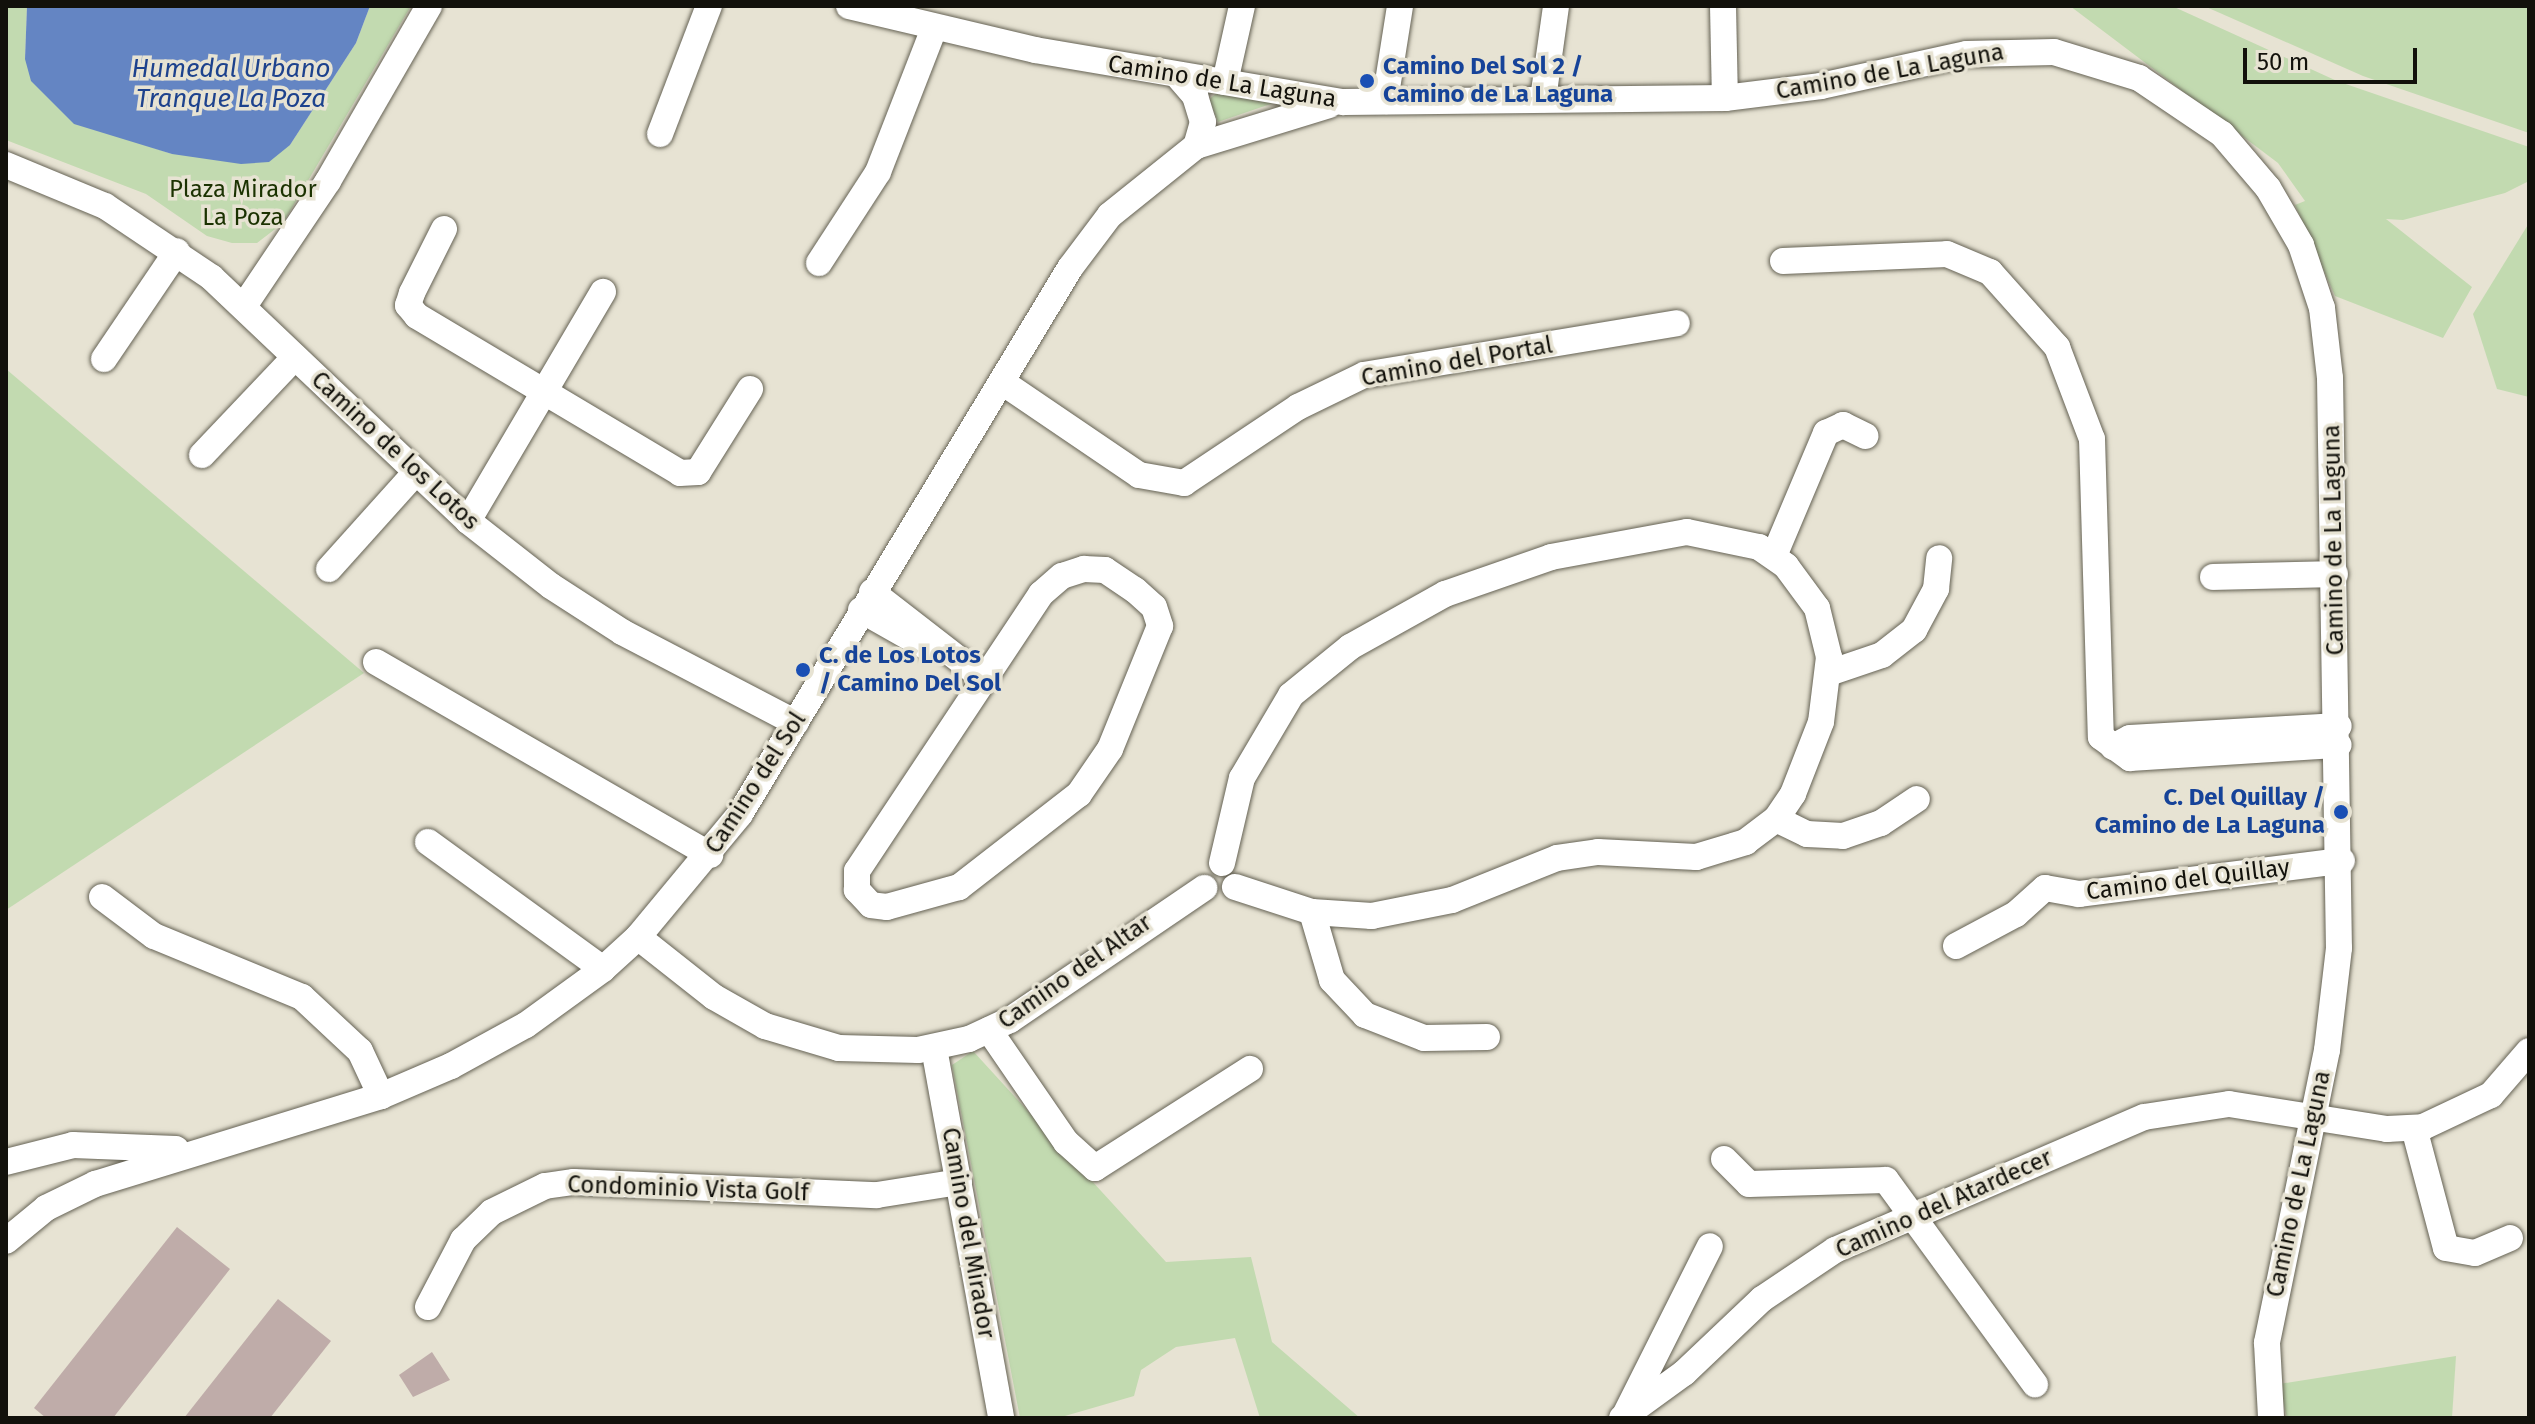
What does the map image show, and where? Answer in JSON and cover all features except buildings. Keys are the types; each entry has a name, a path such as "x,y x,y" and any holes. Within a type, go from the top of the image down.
{"street":[{"path":"244,306 328,181 429,6"},
{"path":"660,134 709,6"},
{"name":"Camino de La Laguna","path":"849,6 934,28 1177,75 1344,102 1725,98 1821,86 1967,54 2025,50 2112,67 2195,112 2268,188 2313,276 2328,343 2342,861 2334,999 2314,1119 2267,1343 2271,1418"},
{"path":"1225,82 1242,6"},
{"path":"1385,101 1400,6"},
{"path":"1543,99 1556,6"},
{"path":"1723,6 1725,98"},
{"path":"819,263 883,161 934,28"},
{"path":"1177,75 1195,96 1203,122 1196,146"},
{"name":"Camino del Sol","path":"6,1241 70,1195 192,1149 381,1096 485,1049 603,969 638,937 710,855 796,723 867,601 1005,384 1090,240 1133,193 1196,146 1344,102"},
{"name":"Camino de los Lotos","path":"6,165 105,206 177,251 244,306 468,521 622,632 796,723"},
{"path":"444,229 408,305 417,316 689,477 750,389"},
{"path":"104,359 177,251"},
{"path":"1783,261 1947,254 1990,272 2057,347 2092,439 2098,728 2113,747 2130,758 2186,743 2339,736"},
{"path":"468,521 603,292"},
{"name":"Camino del Portal","path":"1005,384 1139,475 1184,483 1298,407 1364,375 1677,323"},
{"path":"202,455 295,357"},
{"path":"1774,556 1826,433 1843,425 1866,436"},
{"path":"329,569 415,473"},
{"path":"1222,863 1234,798 1277,714 1329,662 1402,615 1514,567 1656,535 1725,536 1774,556 1817,608 1829,673 1814,745 1776,819 1746,842 1712,855 1576,855 1427,908 1372,916 1312,912 1235,887"},
{"path":"1829,673 1882,655 1914,630 1936,589 1939,558"},
{"path":"1105,570 1154,607 1160,626 1146,662 1110,749 1079,794 959,887 900,905 871,905 857,890 857,871 983,678 1041,594 1062,576 1105,570"},
{"path":"2213,577 2335,574"},
{"path":"867,601 983,678"},
{"path":"376,662 710,855"},
{"path":"1776,819 1807,834 1843,836 1881,823 1917,799"},
{"path":"428,842 603,969"},
{"name":"Camino del Quillay","path":"1956,946 2016,914 2045,888 2079,894 2342,861"},
{"path":"1222,863 1233,869 1235,887"},
{"path":"1222,863 1204,872 1204,888 1220,898 1235,887"},
{"name":"Camino del Altar","path":"638,937 714,997 787,1035 869,1051 934,1048 989,1030 1204,888"},
{"path":"102,897 154,936 302,997 360,1051 381,1096"},
{"path":"1312,912 1332,980 1365,1015 1424,1038 1487,1037"},
{"path":"989,1030 1066,1142 1095,1168 1250,1069"},
{"name":"Camino del Mirador","path":"934,1048 1001,1418"},
{"path":"2510,1238 2475,1253 2446,1248 2414,1128 2475,1106 2506,1081 2529,1051"},
{"name":"Camino del Atardecer","path":"1623,1417 1663,1391 1786,1282 1907,1217 2166,1110 2229,1104 2314,1119 2414,1128"},
{"name":"Camino del Sol","path":"6,1162 73,1145 192,1149"},
{"path":"1724,1159 1749,1184 1880,1177 2035,1384"},
{"name":"Condominio Vista Golf","path":"428,1307 463,1240 492,1212 545,1186 574,1182 877,1195 959,1182"},
{"path":"1623,1417 1710,1246"}],"green space":[{"name":"Plaza Mirador La Poza","path":"6,6 27,6 25,58 130,140 172,154 290,145 356,43 370,6 411,6 283,223 257,243 232,243 207,236 146,194 6,140"},
{"path":"2070,6 2172,6 2337,81 2529,147 2529,181 2505,193 2403,220 2386,219 2472,287 2443,338 2335,296 2295,205 2305,201 2278,163"},
{"path":"2204,6 2529,6 2529,133 2363,76"},
{"path":"1216,94 1276,102 1218,122 1209,99"},
{"path":"2529,223 2529,397 2497,389 2473,314"},
{"path":"6,369 364,673 6,910"},
{"path":"973,1051 1166,1262 1251,1257 1272,1342 1360,1418 1260,1418 1235,1338 1176,1347 1141,1370 1134,1396 1058,1418 1020,1418 952,1065"},
{"path":"2456,1356 2452,1418 2287,1418 2279,1384"}],"water":[{"name":"Humedal Urbano Tranque La Poza","path":"27,6 370,6 356,43 290,145 269,162 241,164 172,154 74,124 31,81 25,59"}],"place":[{"name":"Camino Del Sol 2 / Camino de La Laguna","path":"1367,81"},
{"name":"C. de Los Lotos / Camino Del Sol","path":"803,670"},
{"name":"C. Del Quillay / Camino de La Laguna","path":"2341,812"}]}
